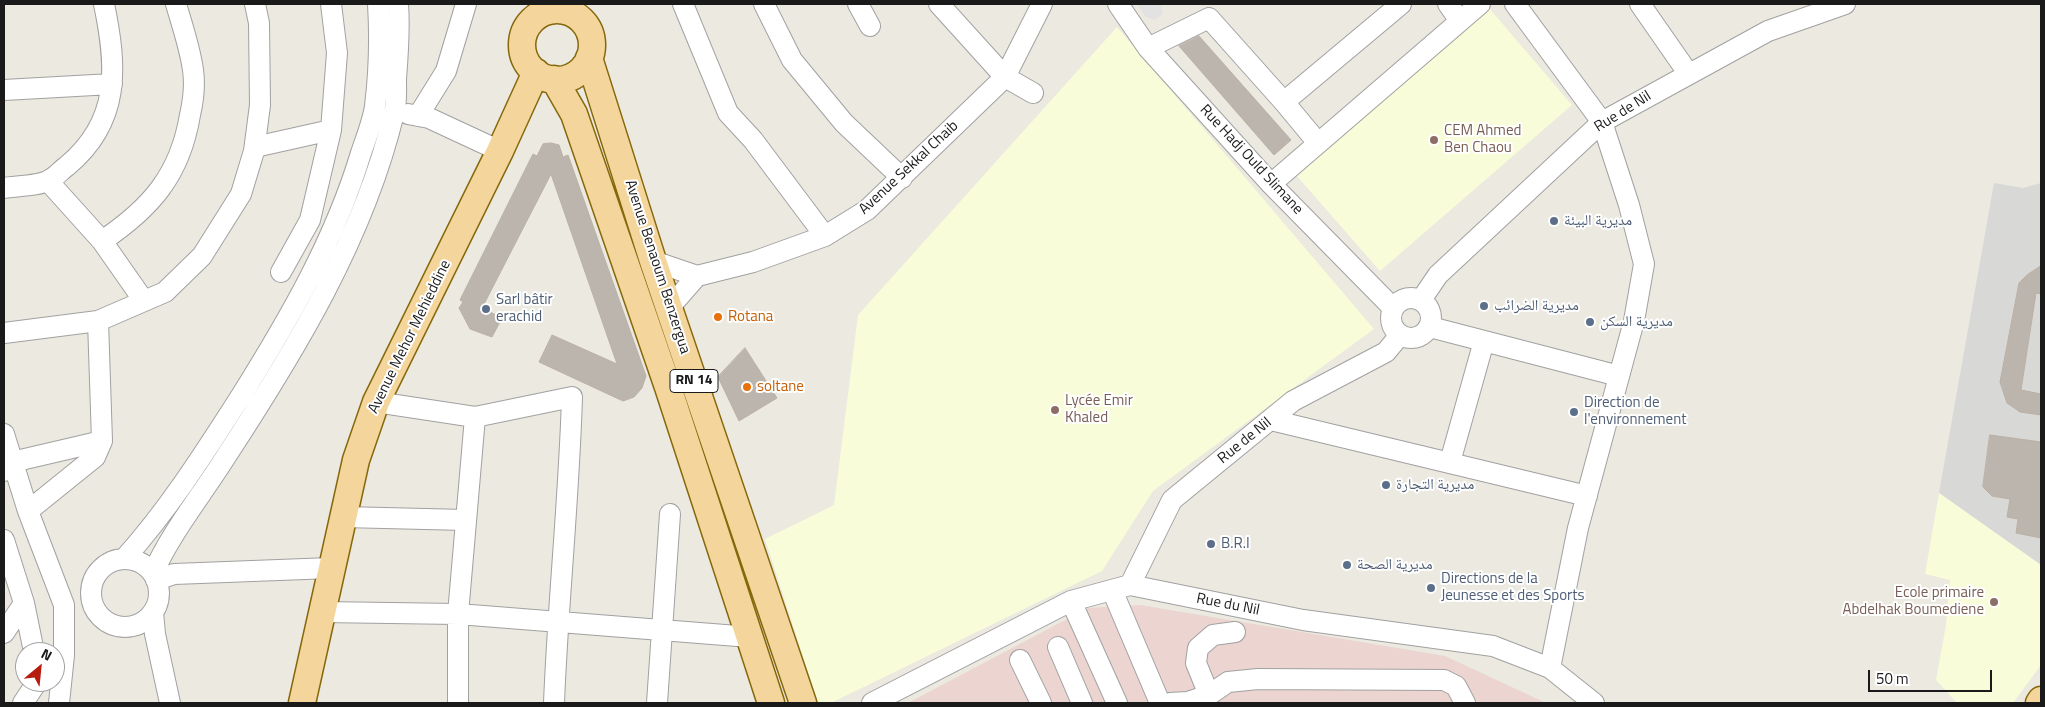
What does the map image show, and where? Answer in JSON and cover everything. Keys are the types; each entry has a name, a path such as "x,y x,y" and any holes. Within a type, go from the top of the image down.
{"main road":[{"path":"537,10 578,12 591,38 589,58 578,72 571,76 545,76 528,63 523,51 522,38 527,26 537,10"},
{"name":"Avenue Benaoum Benzergua","path":"589,58 653,261 803,703"},
{"name":"Avenue Mehor Mehieddine","path":"302,703 356,460 376,402 500,151 545,76"},
{"name":"Avenue Benaoum Benzergua","path":"545,76 574,114 664,377 771,703"}],"street":[{"path":"4,188 48,181 83,153 105,119 112,84 112,41 104,4"},
{"path":"102,241 128,223 158,193 172,172 186,141 192,105 194,71 176,4"},
{"path":"4,333 98,321 165,292 202,256 241,194 255,147 260,105 259,22 255,4"},
{"path":"281,272 310,220 332,130 337,53 332,4"},
{"path":"124,559 144,537 208,447 271,347 307,284 349,195 375,107 378,4"},
{"path":"154,576 163,551 288,358 324,293 367,202 395,111 399,22 398,4"},
{"path":"418,116 446,71 466,4"},
{"path":"683,4 728,113 754,140 825,236"},
{"path":"764,4 797,66 844,123 902,178"},
{"path":"858,4 870,26"},
{"path":"939,4 1005,77 1033,93"},
{"name":"Avenue Sekkal Chaib","path":"696,276 753,262 825,236 867,210 1005,77 1042,4"},
{"name":"Rue Hadj Ould Slimane","path":"1118,4 1148,48 1271,184 1393,308"},
{"path":"1284,102 1401,4"},
{"path":"1448,4 1460,21"},
{"path":"1271,184 1480,4"},
{"path":"1516,4 1602,122 1629,205 1644,264 1634,321 1578,528 1550,668"},
{"path":"1640,4 1688,73"},
{"name":"Rue de Nil","path":"1421,300 1438,275 1602,122 1688,73 1768,31 1845,4"},
{"path":"1148,48 1209,18 1318,143"},
{"path":"4,90 112,84"},
{"path":"395,111 429,118 500,151"},
{"path":"255,147 332,130"},
{"path":"48,181 102,241 144,301"},
{"path":"653,261 696,276 669,308"},
{"path":"1404,299 1421,300 1428,306 1431,313 1430,327 1421,336 1415,338 1400,335 1393,327 1391,321 1393,308 1404,299"},
{"path":"28,512 95,457 102,441 98,321"},
{"path":"1430,327 1619,376"},
{"name":"Rue de Nil","path":"1121,588 1172,500 1293,401 1386,352 1400,335"},
{"path":"1450,462 1484,341"},
{"path":"376,402 475,417 572,397 570,482 557,622 554,703"},
{"path":"458,703 458,614 475,417"},
{"path":"1271,420 1587,496"},
{"path":"4,434 8,466 64,605 64,655 59,703"},
{"path":"8,466 102,441"},
{"path":"657,703 670,514"},
{"path":"343,517 466,520"},
{"path":"4,540 16,592 31,642"},
{"path":"153,612 138,624 118,626 101,617 91,600 93,580 98,571 105,564 124,559 140,562 154,576 159,596 153,612 155,634 170,703"},
{"path":"154,576 331,568"},
{"path":"1121,588 1160,703"},
{"name":"Rue du Nil","path":"872,703 1071,601 1121,588 1303,620 1493,646 1550,668 1594,703"},
{"path":"4,633 16,592"},
{"path":"64,605 91,600"},
{"path":"1071,601 1117,703"},
{"path":"322,612 458,614 750,637"},
{"path":"1209,695 1196,664 1198,648 1213,635 1235,632"},
{"path":"1058,647 1082,703"},
{"path":"1020,660 1041,703"},
{"path":"1183,703 1209,695 1228,682 1258,679 1444,680 1456,686 1465,703"},
{"path":"23,703 30,692"}],"shaded area":[{"path":"1137,4 1160,4 1163,14 1154,20 1145,16"},
{"name":"CEM Ahmed Ben Chaou","path":"1489,8 1572,105 1380,271 1296,175"},
{"name":"Lycée Emir Khaled","path":"1117,27 1374,329 1153,491 1102,571 831,703 818,703 765,539 834,505 858,315"},
{"path":"1994,183 2023,188 2041,183 2041,565 1939,493"},
{"name":"Ecole primaire Abdelhak Boumediene","path":"1939,493 2041,565 2041,665 2013,703 1957,703 1936,680 1946,625 1950,580 1925,574"},
{"path":"1140,605 1445,656 1546,703 908,703 1088,608"}],"building":[{"path":"1199,36 1291,140 1274,155 1179,46"},
{"path":"543,144 559,145 563,157 568,155 646,376 642,388 634,397 623,401 539,362 552,335 617,364 551,174 482,308 502,318 492,337 470,329 459,308 463,302 460,300 533,154 537,156"},
{"path":"2041,266 2041,294 2036,293 2021,390 2041,394 2041,415 2020,412 2007,403 2000,382 2019,283"},
{"name":"soltane","path":"745,348 777,398 739,421 718,377"},
{"path":"1990,435 2041,442 2041,538 2016,533 2018,519 2007,517 2010,499 1992,496 1983,487"}],"place":[{"name":"CEM Ahmed Ben Chaou","path":"1434,140"},
{"name":"مديرية البيئة","path":"1554,221"},
{"name":"مديرية الضرائب","path":"1484,306"},
{"name":"Sarl bâtir erachid","path":"486,309"},
{"name":"Rotana","path":"718,317"},
{"name":"مديرية السكن","path":"1590,322"},
{"name":"soltane","path":"747,387"},
{"name":"Lycée Emir Khaled","path":"1055,410"},
{"name":"Direction de l'environnement","path":"1574,412"},
{"name":"مديرية التجارة","path":"1386,485"},
{"name":"B.R.I","path":"1211,544"},
{"name":"مديرية الصحة","path":"1347,565"},
{"name":"Directions de la Jeunesse et des Sports","path":"1431,588"},
{"name":"Ecole primaire Abdelhak Boumediene","path":"1994,602"}]}
